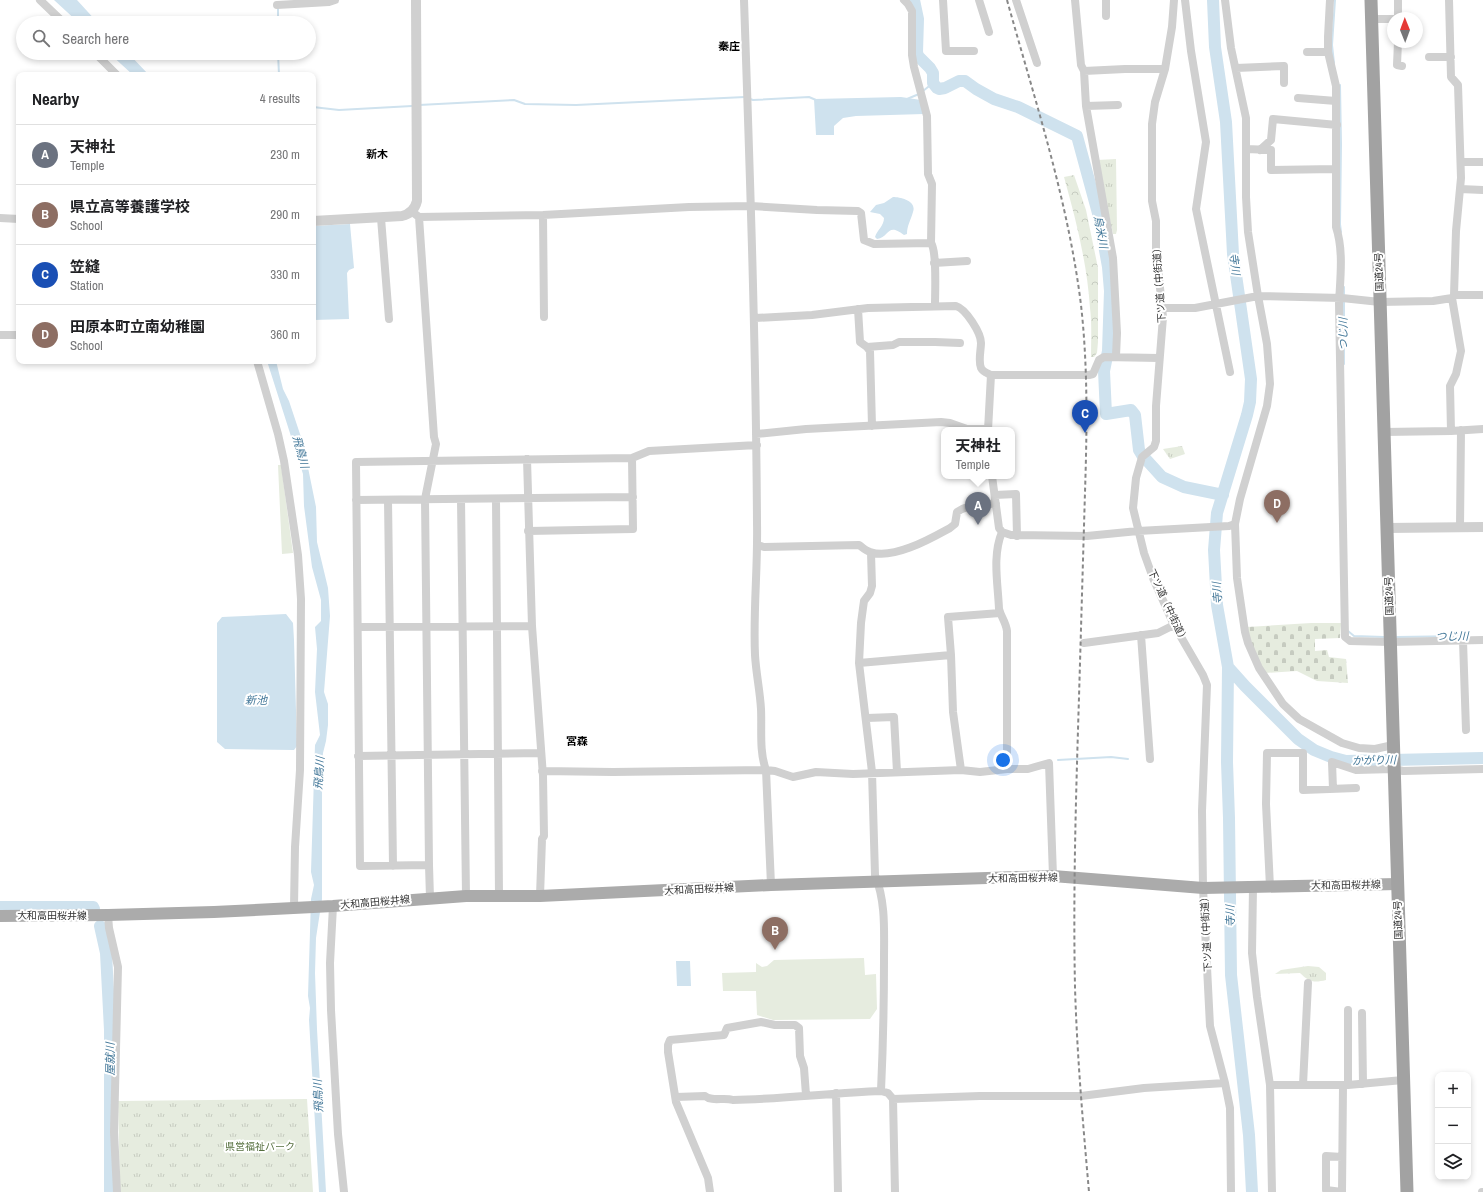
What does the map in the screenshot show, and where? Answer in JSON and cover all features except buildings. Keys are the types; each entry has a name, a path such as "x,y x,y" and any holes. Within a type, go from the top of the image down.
{"highway":[{"name":"国道24号","path":"1371,0 1407,1192"}],"main road":[{"name":"大和高田桜井線","path":"0,916 214,912 331,906 466,896 540,896 771,885 1053,876 1206,888 1398,884"}],"street":[{"path":"40,0 57,16"},
{"path":"277,5 335,0"},
{"path":"744,0 757,445 755,654 761,709 763,761 766,770 771,885"},
{"path":"904,0 912,11 912,55 927,116 928,174 932,184 931,242 933,246 935,305"},
{"path":"943,0 946,51 974,51"},
{"path":"979,0 988,32"},
{"path":"1016,0 1037,63"},
{"path":"1075,0 1081,65 1084,71 1086,106 1112,258 1117,333 1116,356"},
{"path":"1106,0 1106,16"},
{"name":"下ツ道（中街道）","path":"1174,0 1172,27 1165,69 1155,102 1152,124 1152,201 1156,221 1156,249 1163,317 1156,406 1156,441 1154,447 1142,458 1136,478 1133,508 1138,531 1153,578 1174,625 1203,675 1207,685 1202,811 1210,1026 1230,1108 1231,1192"},
{"path":"1185,0 1190,51 1206,142 1196,209 1230,372"},
{"path":"1225,0 1230,41 1246,118 1246,197 1248,232 1257,297 1268,344 1270,384 1267,406 1232,525 1237,578 1245,632 1248,643 1260,668 1283,704 1299,719 1342,743 1359,748 1375,749 1393,747"},
{"path":"1330,0 1328,52 1336,86 1336,227 1339,238 1342,298 1344,637 1350,641 1390,642 1483,640"},
{"path":"1398,0 1398,12"},
{"path":"1449,0 1451,77 1458,85 1461,162 1453,296 1461,351 1456,374 1450,386 1451,431"},
{"path":"417,1 416,214 434,437 436,444 425,499 430,898"},
{"path":"1371,19 1387,19"},
{"path":"1398,48 1397,65 1402,66"},
{"path":"1307,52 1328,52"},
{"path":"1429,57 1451,58"},
{"path":"102,60 114,72"},
{"path":"1236,68 1284,66 1284,82"},
{"path":"1084,71 1165,69"},
{"path":"1298,98 1336,101"},
{"path":"1086,106 1118,105"},
{"path":"1260,150 1271,140 1273,118 1337,125"},
{"path":"1246,149 1271,150 1270,170 1336,169"},
{"path":"1461,162 1483,162"},
{"path":"1460,189 1483,190"},
{"path":"316,221 381,218 416,214 543,215 689,207 751,206 858,211 861,213 864,240 868,243 931,242"},
{"path":"543,215 544,317"},
{"path":"0,218 16,219"},
{"path":"381,218 388,319"},
{"path":"934,263 967,262"},
{"path":"1162,308 1195,308 1257,297 1342,298 1380,302 1433,302 1453,296 1483,294"},
{"path":"754,318 812,315 858,309 935,305 956,306 965,311 980,336 980,367 984,372 991,375 1089,375 1093,374 1099,360 1104,357 1116,356 1159,358"},
{"path":"858,309 860,342 870,351 872,426"},
{"path":"0,335 16,335"},
{"path":"867,347 893,346 899,342 960,343"},
{"path":"258,364 276,427 284,462 298,555 301,599 300,770 295,846 296,907"},
{"path":"988,427 991,375"},
{"path":"756,434 806,429 941,422 961,427"},
{"path":"1384,432 1483,429"},
{"path":"1460,527 1461,430"},
{"path":"429,865 360,866 356,462 632,458 649,452 757,445"},
{"path":"528,531 633,529 632,458"},
{"path":"527,459 532,626 541,753 544,836 542,839 540,896"},
{"path":"992,479 999,528 1002,532 1011,536 1087,536 1232,525"},
{"path":"995,495 1016,494 1017,536"},
{"path":"356,500 633,497"},
{"path":"461,499 466,896"},
{"path":"496,499 499,897"},
{"path":"388,500 393,866"},
{"path":"757,546 859,545 871,553 889,553 908,549 950,528 955,524 957,512 963,508 981,503 996,504"},
{"path":"1386,528 1483,527"},
{"path":"1002,532 996,554 1000,613 1006,623 1007,630 1007,769"},
{"path":"871,553 872,586 870,593 864,601 861,623 859,663 867,718 872,772 875,875 878,881 883,913 884,1022 881,1091"},
{"path":"961,770 953,712 948,617 1000,613"},
{"path":"1084,643 1158,633 1174,625"},
{"path":"358,628 532,626"},
{"path":"1141,635 1150,759"},
{"path":"1463,641 1466,730"},
{"path":"859,663 951,655"},
{"path":"867,718 894,717 897,772"},
{"path":"358,756 541,753"},
{"path":"1270,887 1266,804 1266,753 1303,753 1303,790 1356,788"},
{"path":"1333,789 1332,762 1356,770 1394,768 1403,771 1483,769"},
{"path":"542,771 613,772 766,770 775,771 793,777 816,772 853,774 872,772 961,770 980,772 1007,769 1028,769 1049,763 1053,876"},
{"path":"1251,887 1252,953 1270,1084 1272,1192"},
{"path":"331,906 330,1010 338,1134 344,1192"},
{"path":"108,915 109,928 118,967 114,1132 117,1192"},
{"path":"1303,1085 1308,984"},
{"path":"1342,1157 1326,1156 1326,1190 1342,1192 1348,1010"},
{"path":"1362,1013 1363,1084"},
{"path":"710,1192 708,1178 676,1097 668,1045 670,1040 724,1035 727,1028 761,1022 776,1025 795,1025 799,1028 800,1056 804,1068 806,1095"},
{"path":"1270,1084 1346,1085 1403,1080"},
{"path":"893,1099 980,1096 1081,1096 1144,1088 1225,1083"},
{"path":"676,1097 705,1096 708,1099 727,1098 732,1100 777,1099 806,1095 881,1091 888,1094 893,1099 895,1192"},
{"path":"836,1093 838,1192"}],"green space":[{"path":"1116,159 1117,230 1116,234 1113,234 1097,160"},
{"path":"1074,175 1086,210 1098,268 1098,342 1097,353 1094,357 1091,357 1091,314 1084,258 1064,177"},
{"path":"1182,446 1185,454 1170,459 1163,449"},
{"path":"278,465 281,465 293,553 282,554"},
{"path":"1311,623 1341,623 1340,638 1315,639 1315,651 1327,650 1329,657 1346,659 1348,683 1317,681 1297,671 1265,673 1254,652 1247,627"},
{"path":"864,958 865,975 876,974 877,1009 870,1019 773,1020 757,1015 756,991 723,991 722,973 756,972 756,963 762,967 767,966 774,960"},
{"path":"1308,966 1319,967 1326,973 1326,980 1312,981 1300,973 1275,974 1281,970"},
{"name":"県営福祉パーク","path":"307,1099 313,1192 120,1192 118,1101"}],"water":[{"path":"54,0 77,0 92,16 71,16"},
{"path":"117,60 135,60 146,72 130,72"},
{"path":"901,97 921,100 924,114 856,116 843,118 834,126 834,135 816,135 814,99"},
{"path":"893,197 908,200 913,205 914,208 908,225 907,234 904,235 898,231 891,230 881,238 877,239 875,237 883,223 884,218 880,214 870,212 876,205 884,203"},
{"path":"350,224 354,268 349,270 347,273 349,319 316,320 316,226"},
{"name":"飛鳥川","path":"268,364 277,364 283,389 289,401 303,443 316,507 317,542 328,588 330,616 324,692 328,704 328,725 322,768 322,899 316,938 315,973 326,1192 319,1192 309,1020 310,1008 308,996 311,899 314,885 311,872 315,745 320,735 315,692 317,649 315,627 321,621 321,600 312,567 304,506 303,474"},
{"name":"新池","path":"286,614 293,623 297,746 294,750 225,749 217,742 217,623 222,617"},
{"path":"676,961 690,961 691,986 677,986"}],"waterway":[{"name":"烏米川","path":"914,0 918,19 918,56 933,73 933,83 937,88 945,88 959,81 965,81 994,99 1018,107 1077,136 1099,217 1108,267 1110,291 1108,351 1104,371 1106,414 1131,410 1135,415 1139,450 1162,477 1184,487 1223,495"},
{"name":"寺川","path":"1213,0 1215,47 1226,122 1233,254 1251,379 1250,402 1247,415 1217,513 1214,550 1217,605 1228,667 1227,762 1231,975 1249,1135 1252,1192"},
{"name":"つじ川","path":"1334,63 1332,45 1335,0"},
{"path":"278,6 278,16"},
{"path":"278,60 279,72"},
{"path":"923,91 933,83"},
{"name":"つじ川","path":"1340,85 1341,232"},
{"path":"907,99 919,94"},
{"path":"419,105 514,100 525,104 576,105 745,97"},
{"path":"750,99 809,97 816,100"},
{"path":"316,107 339,110 412,106"},
{"name":"つじ川","path":"1344,287 1344,296"},
{"name":"つじ川","path":"1344,301 1344,364"},
{"name":"つじ川","path":"1348,631 1354,636 1384,637"},
{"name":"つじ川","path":"1397,637 1464,636"},
{"name":"かがり川","path":"1228,667 1298,739 1314,750 1331,757 1346,761 1483,758"},
{"path":"1058,760 1111,757 1128,759"},
{"name":"屋就川","path":"0,907 93,907 94,909"},
{"name":"屋就川","path":"100,926 106,953 110,1030 110,1192"}],"railway":[{"path":"1007,0 1050,151 1068,227 1081,305 1083,328 1086,375 1086,445 1076,806 1074,951 1082,1115 1089,1192"}],"place":[{"name":"笠縫","path":"1085,433"},
{"name":"田原本町立南幼稚園","path":"1277,523"},
{"name":"天神社","path":"978,525"},
{"name":"県立高等養護学校","path":"775,950"}],"district":[{"name":"秦庄","path":"729,46"},
{"name":"新木","path":"377,154"},
{"name":"宮森","path":"577,741"}]}
